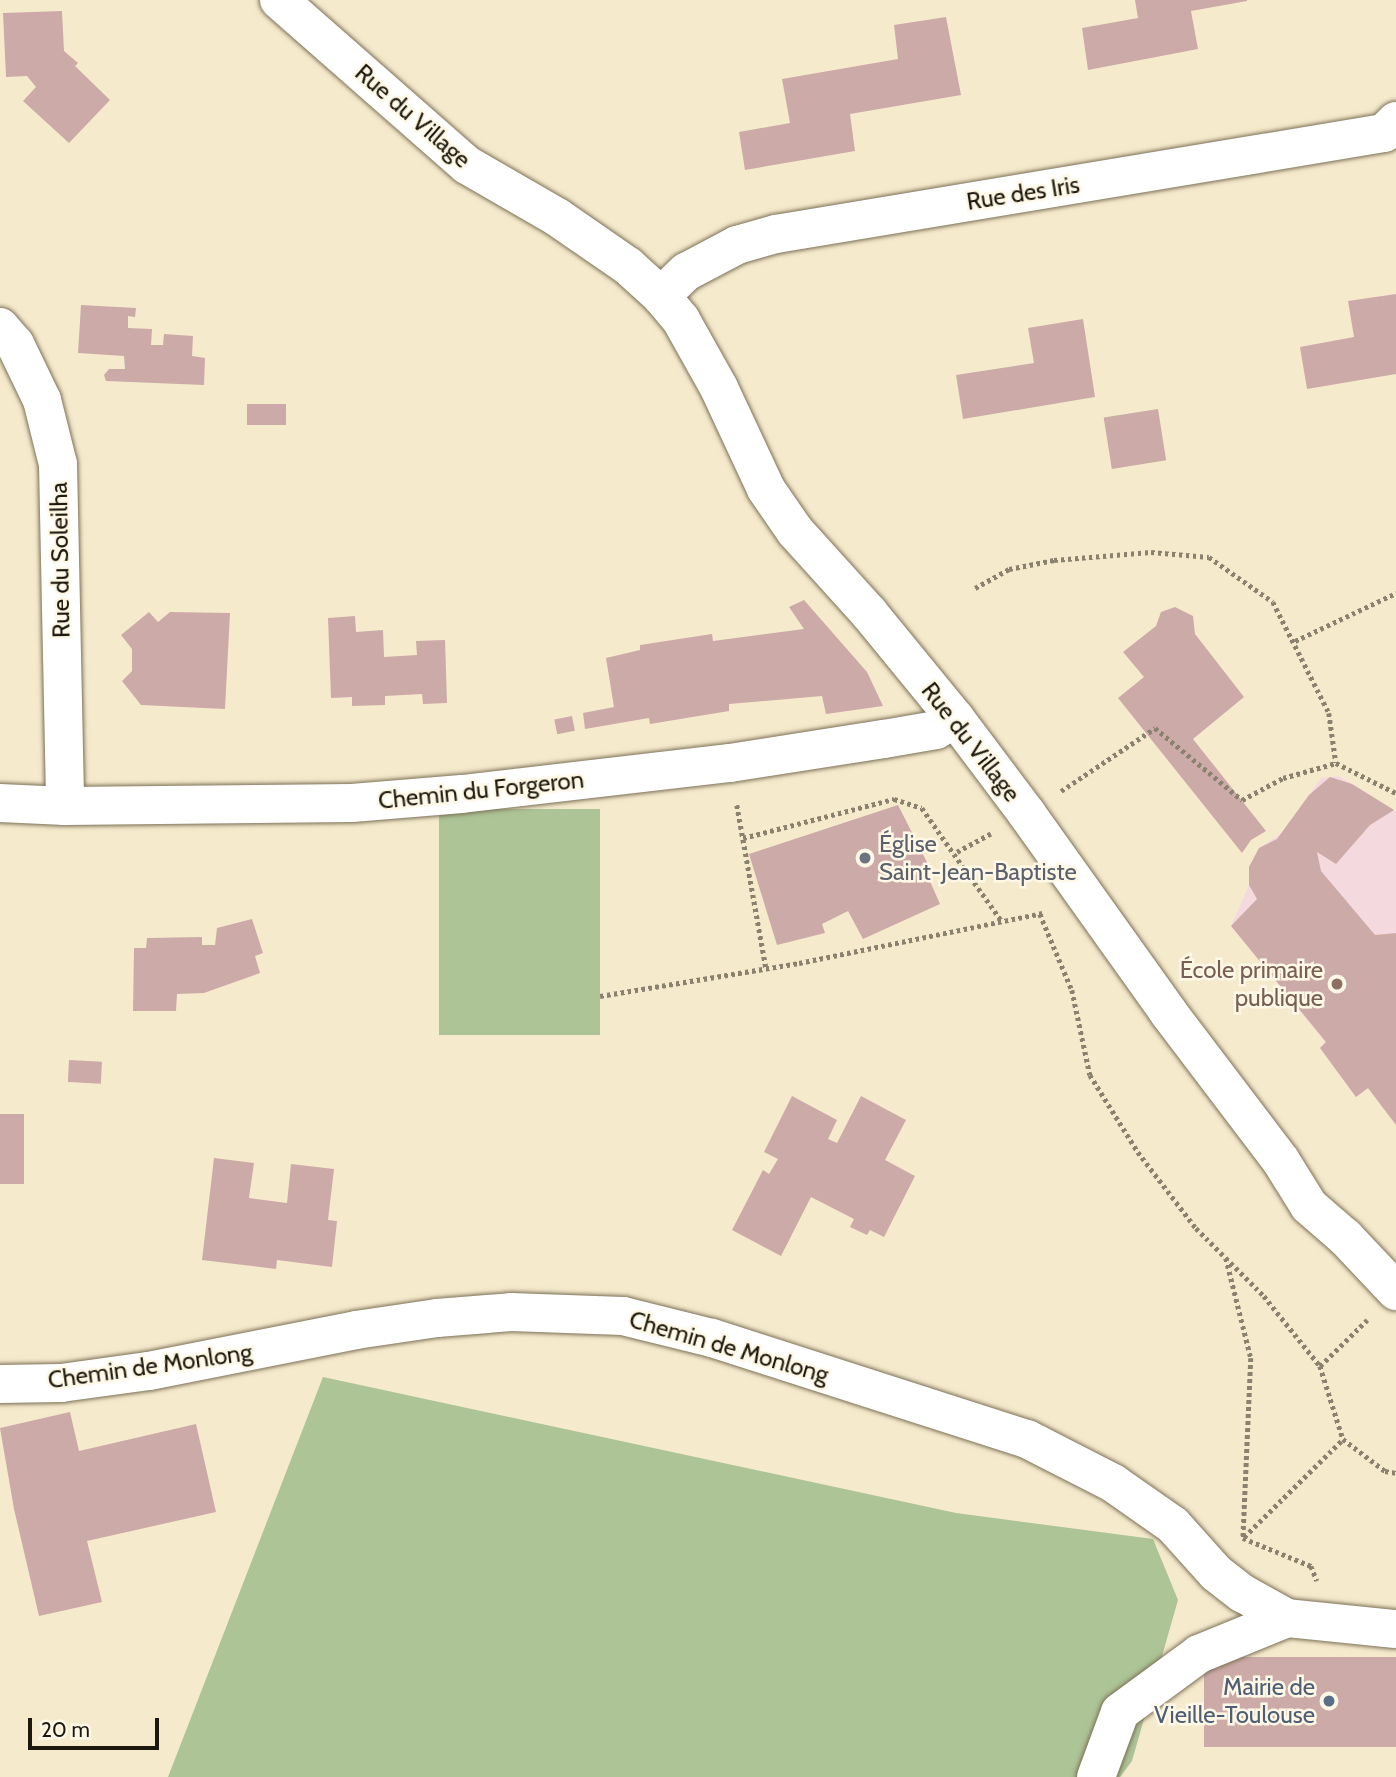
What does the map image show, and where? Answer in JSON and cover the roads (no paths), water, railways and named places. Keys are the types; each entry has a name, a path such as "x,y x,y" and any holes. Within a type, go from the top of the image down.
{"street":[{"name":"Rue du Village","path":"279,0 467,165 558,217 628,266 668,289 681,320 719,388 766,489 795,531 869,613 955,718 1012,823 1168,1012 1281,1161 1309,1206 1346,1238 1396,1291"},
{"name":"Rue des Iris","path":"668,289 686,272 737,245 776,234 1384,133 1396,121"},
{"name":"Rue du Soleilha","path":"0,327 15,344 42,400 58,464 65,806"},
{"name":"Chemin du Forgeron","path":"0,803 65,806 352,803 462,794 730,763 936,730 955,718"},
{"name":"Rue du Village","path":"1281,1161 1348,1209 1396,1252"},
{"name":"Chemin de Monlong","path":"0,1384 61,1383 149,1371 437,1318 511,1312 624,1315 712,1338 1027,1439 1113,1483 1173,1525 1216,1573 1241,1593 1287,1618 1396,1629"},
{"path":"1096,1777 1120,1712 1199,1654 1287,1618"}],"place":[{"name":"Église Saint-Jean-Baptiste","path":"865,858"},
{"name":"École primaire publique","path":"1337,984"},
{"name":"Mairie de Vieille-Toulouse","path":"1329,1701"}]}
